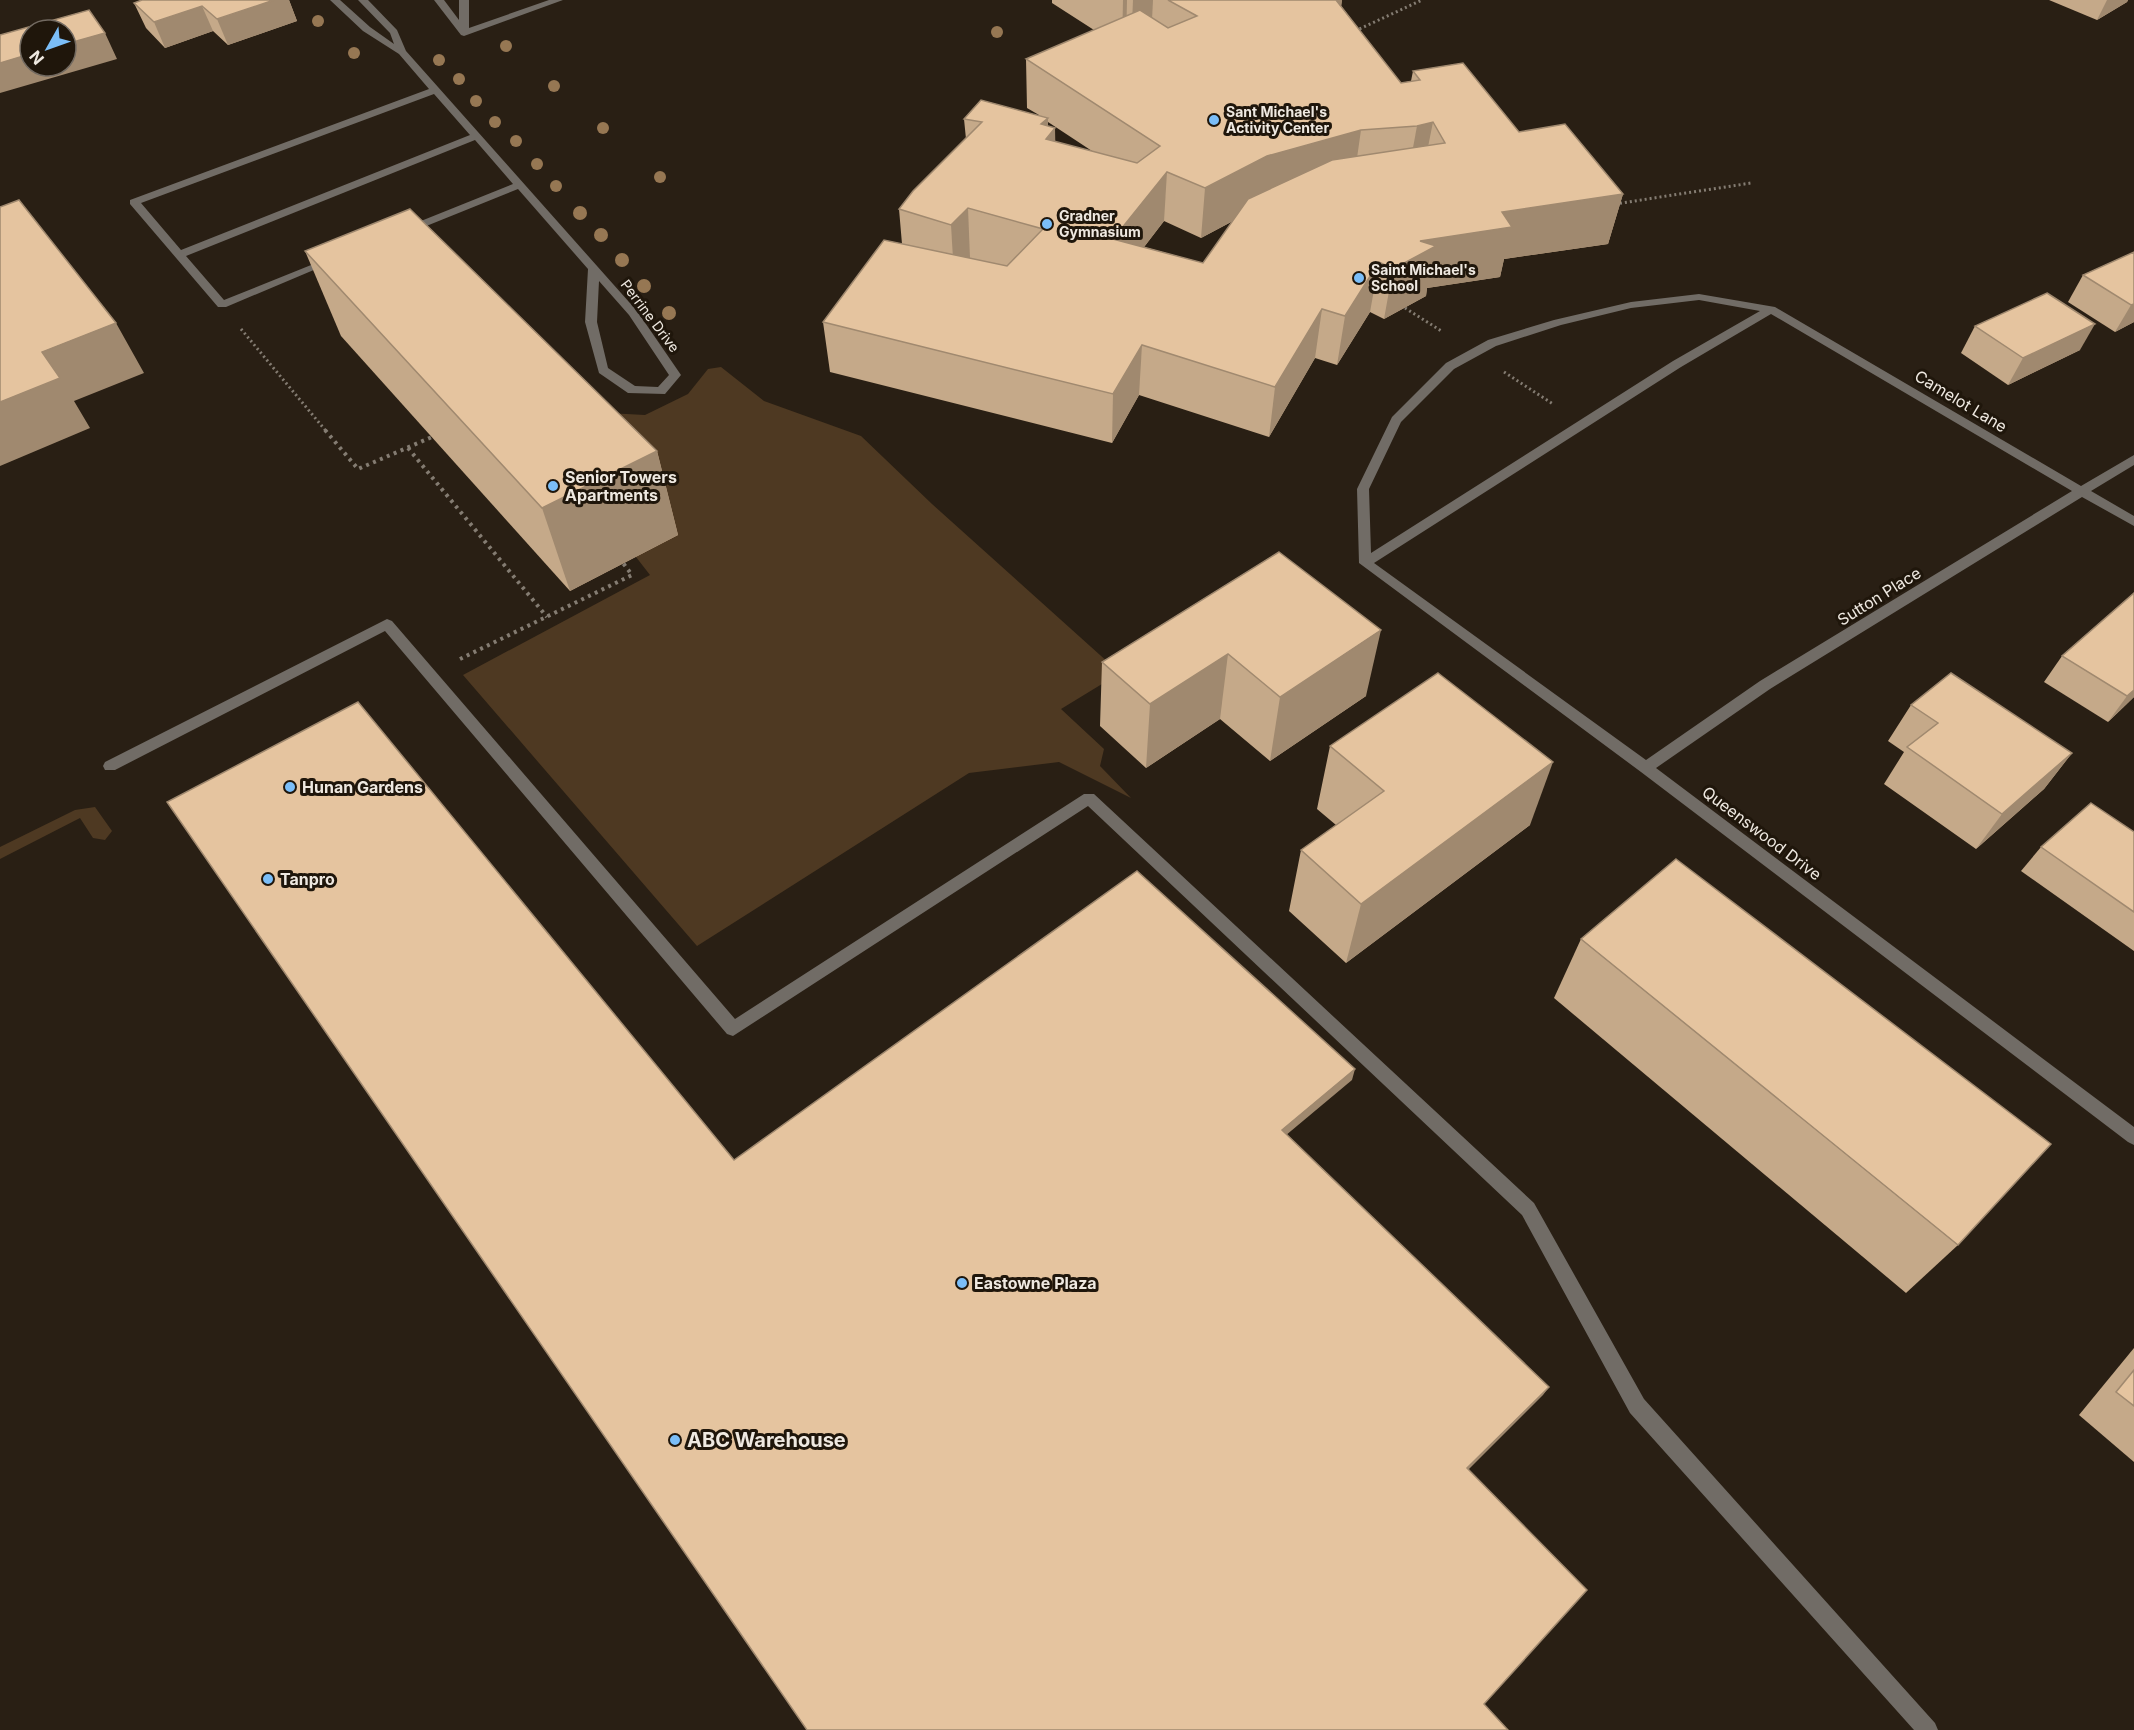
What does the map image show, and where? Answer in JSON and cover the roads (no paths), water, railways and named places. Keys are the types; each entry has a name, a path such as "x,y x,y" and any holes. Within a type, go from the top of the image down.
{"street":[{"name":"Perrine Drive","path":"335,0 360,26 379,40 402,52"},
{"name":"Perrine Drive","path":"363,0 394,32 402,52 633,313 675,375 661,391 632,390 603,370 591,322 594,269"},
{"path":"439,0 464,33"},
{"path":"464,0 464,33"},
{"path":"464,33 558,0"},
{"path":"343,256 222,305 134,202 436,90"},
{"path":"178,255 476,136"},
{"path":"398,234 519,185"},
{"path":"1365,563 1363,489 1396,420 1450,366 1492,343 1558,322 1631,305 1699,297 1771,309"},
{"path":"1365,563 1677,364 1771,309"},
{"name":"Camelot Lane","path":"1771,309 2134,522"},
{"name":"Sutton Place","path":"1646,768 1765,686 2134,459"},
{"name":"Queenswood Drive","path":"1365,563 1646,768 2134,1137"},
{"path":"110,766 387,624 733,1029 1089,798 1528,1209 1637,1406 1928,1730"}],"place":[{"name":"Sant Michael's Activity Center","path":"1214,120"},
{"name":"Gradner Gymnasium","path":"1047,224"},
{"name":"Saint Michael's School","path":"1359,278"},
{"name":"Senior Towers Apartments","path":"553,486"},
{"name":"Hunan Gardens","path":"290,787"},
{"name":"Tanpro","path":"268,879"},
{"name":"Eastowne Plaza","path":"962,1283"},
{"name":"ABC Warehouse","path":"675,1440"}]}
